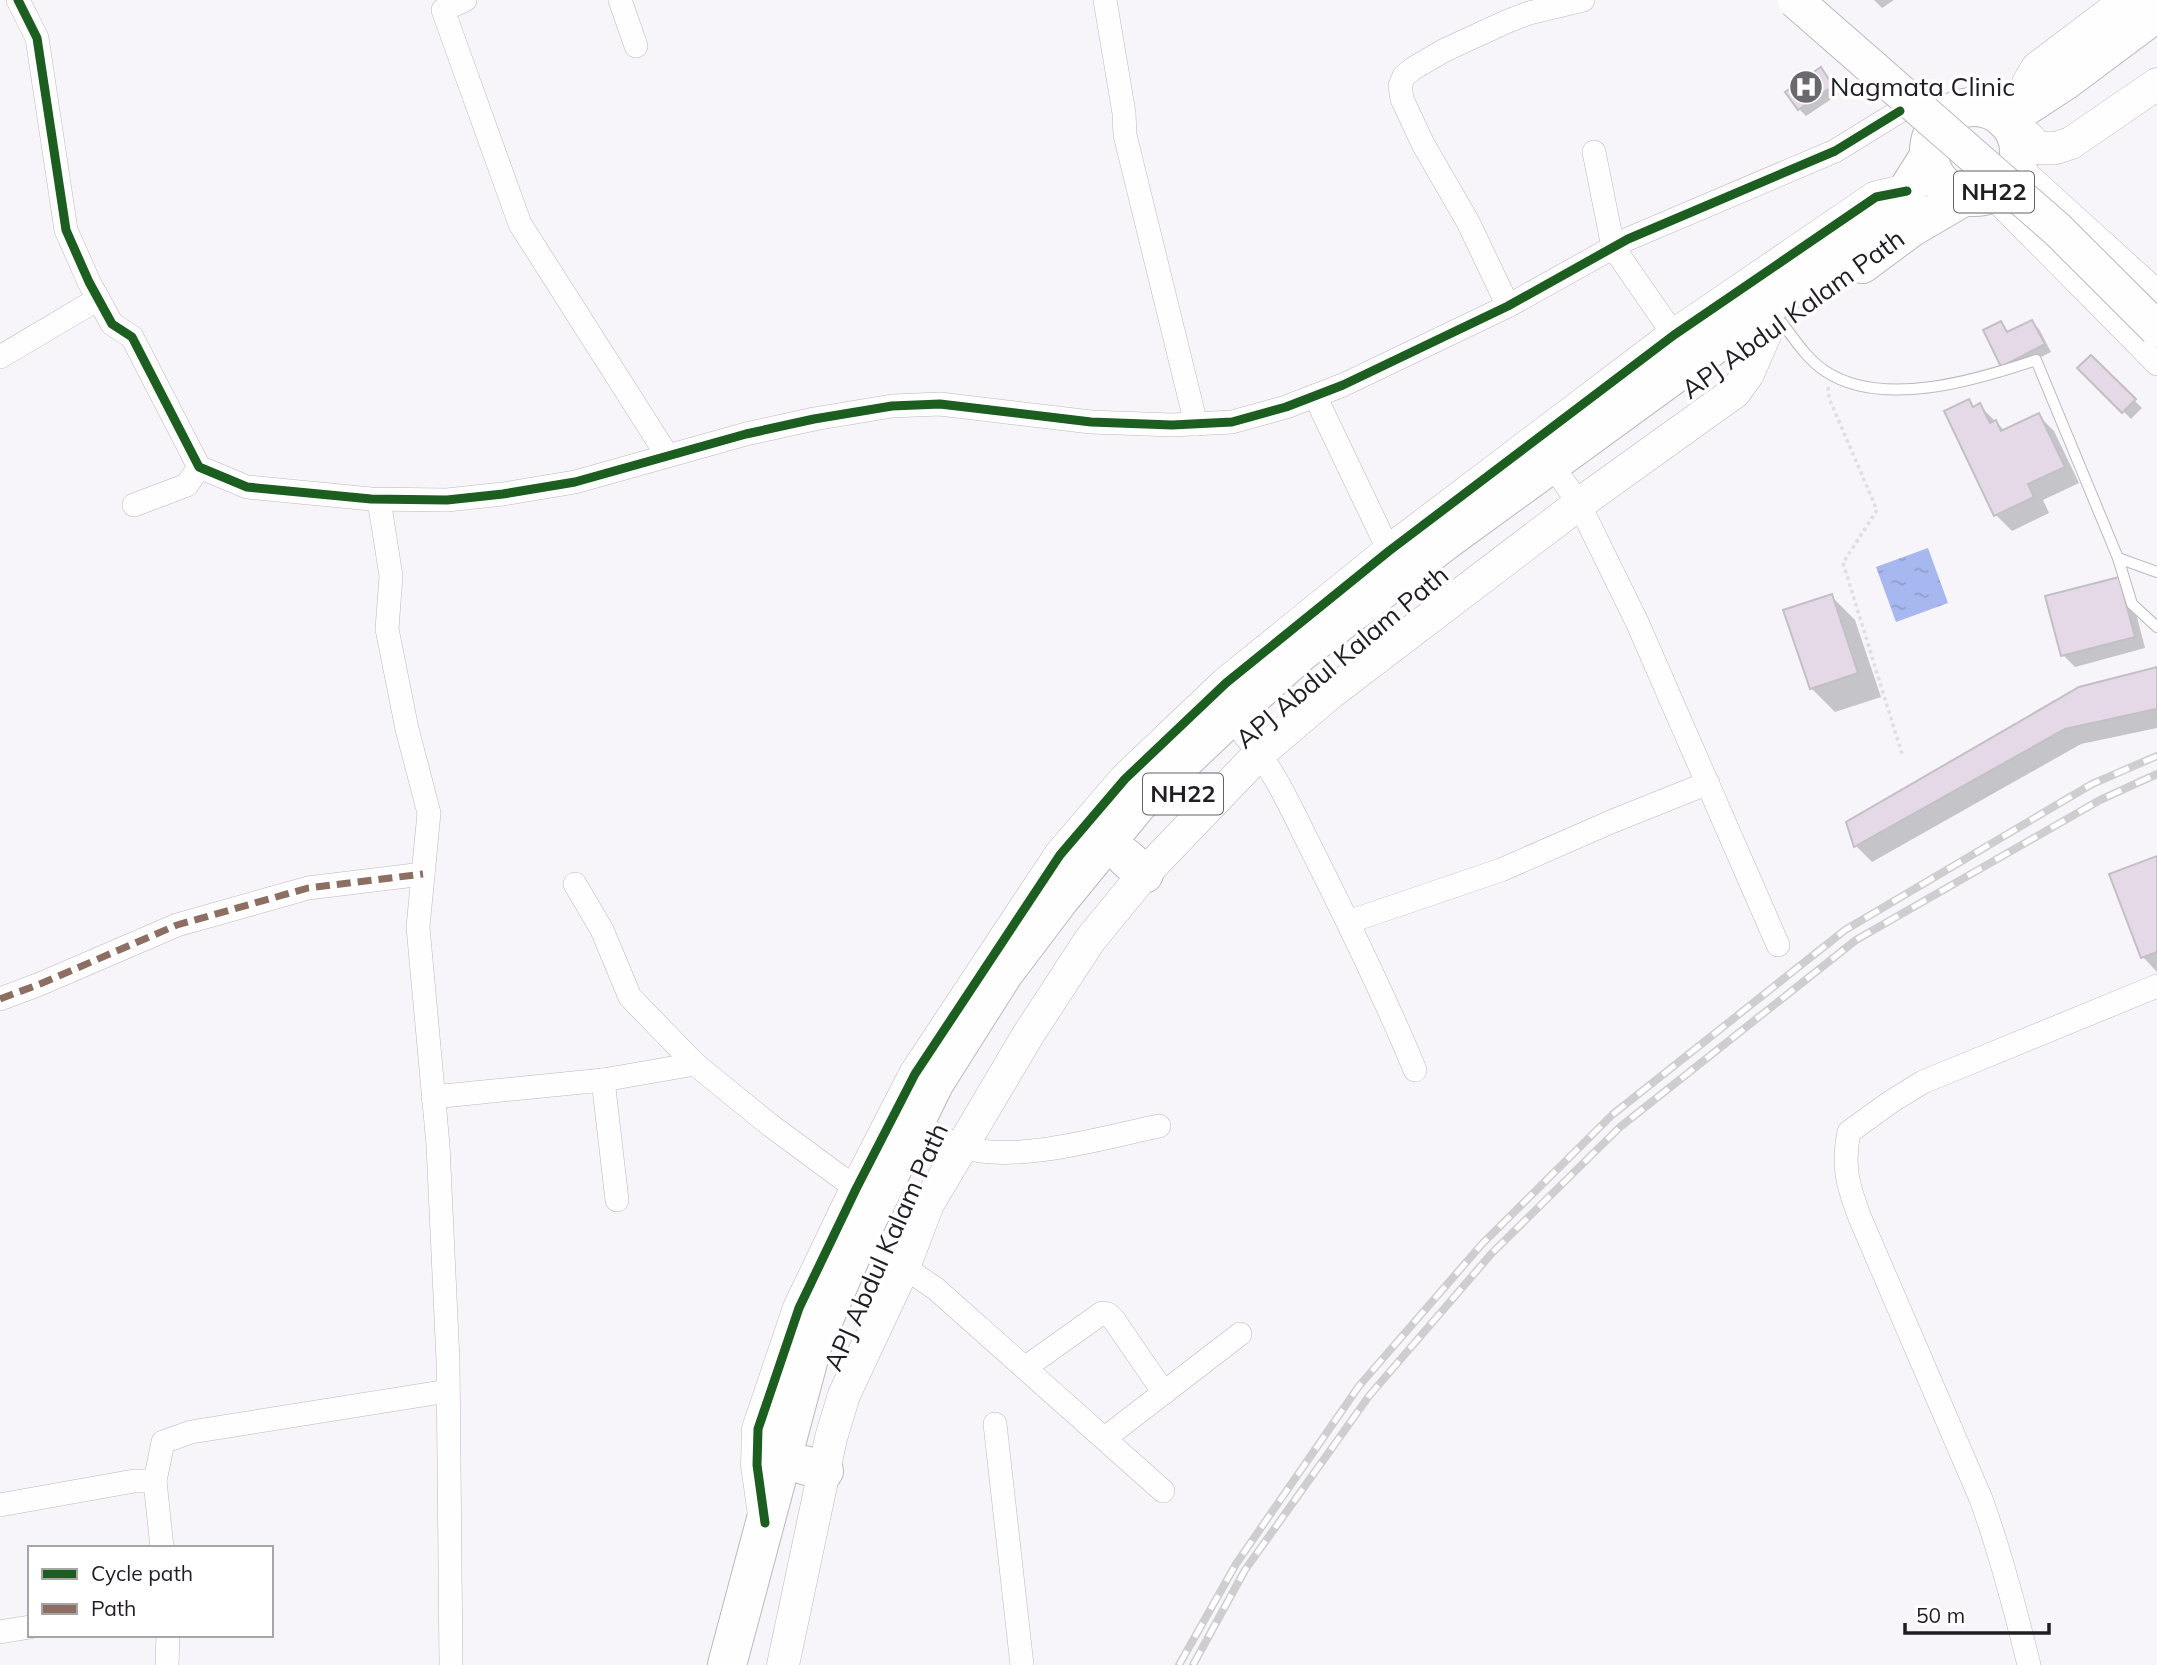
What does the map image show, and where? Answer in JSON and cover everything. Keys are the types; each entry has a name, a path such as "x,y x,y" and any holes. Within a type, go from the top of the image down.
{"highway":[{"path":"1781,0 1900,111 1929,150"},
{"path":"1821,0 1897,75 1953,112"},
{"name":"NH22","path":"1929,150 1934,174 1948,189 1977,195 2000,188 2009,180 2019,134 2066,80 2157,12"},
{"name":"NH22","path":"2019,134 2157,45"},
{"name":"NH22","path":"1906,191 1929,150 1937,125 1953,112 1971,107 1989,110 2019,134"},
{"name":"APJ Abdul Kalam Path","path":"734,1659 814,1468 825,1382 843,1332 879,1255 912,1174 948,1140 973,1064 1043,956 1134,865 1171,806 1244,719 1311,645 1397,562 1448,539 1574,430 1836,254 1875,223 1906,191"},
{"name":"APJ Abdul Kalam Path","path":"734,1659 765,1523 812,1347 879,1255 866,1196 1004,973 1137,805 1244,719 1282,702 1441,575 1572,493 1773,329 1912,227 1977,195"}],"main road":[{"path":"1795,0 2058,230 2157,329"}],"street":[{"path":"18,0 37,38 66,230 111,324 132,337 199,467 247,487 379,500 447,500 503,495 575,482 746,433 892,406 940,404 1091,422 1232,422 1286,407 1343,385 1508,306 1613,247 1835,151 1900,111"},
{"path":"465,0 443,10 520,224 667,455"},
{"path":"620,0 636,46"},
{"path":"1105,0 1124,113 1125,135 1196,424"},
{"path":"1508,306 1468,222 1410,118 1400,86 1404,76 1414,68 1488,29 1530,13 1583,0"},
{"name":"NH22","path":"2127,0 2038,68 2028,83 2019,134 2038,148 2056,148 2071,143 2157,84"},
{"path":"2019,134 2157,291"},
{"path":"1594,152 1613,247 1674,335"},
{"name":"NH22","path":"1574,430 1674,335 1876,197 1906,191"},
{"path":"1977,195 2157,364"},
{"path":"0,358 98,299"},
{"path":"1315,396 1397,562"},
{"path":"134,505 187,485 199,467"},
{"path":"1572,493 1637,622 1778,945"},
{"path":"379,500 391,576 387,629 407,729 429,813 418,927 439,1159 448,1391 451,1665"},
{"path":"1244,719 1348,922 1415,1070"},
{"path":"1348,922 1500,870 1708,783"},
{"path":"0,999 177,925 309,888 423,874"},
{"path":"575,884 602,929 630,997 695,1063 771,1125 866,1196"},
{"path":"2029,1665 1998,1544 1860,1219 1847,1184 1845,1150 1849,1132 1923,1082 2157,986"},
{"path":"433,1097 603,1080 695,1063"},
{"path":"603,1080 617,1200"},
{"path":"948,1140 999,1154 1049,1148 1159,1126"},
{"name":"NH22","path":"765,1523 757,1465 758,1429 799,1308 866,1196"},
{"path":"879,1255 936,1289 1163,1491"},
{"path":"1026,1367 1094,1317 1102,1313 1108,1314 1164,1393"},
{"path":"1105,1438 1240,1334"},
{"path":"162,1546 155,1481 163,1441 191,1432 448,1391"},
{"path":"995,1424 1022,1665"},
{"name":"NH22","path":"783,1665 814,1468"},
{"path":"0,1505 134,1481 155,1481"},
{"path":"0,1632 28,1627"},
{"path":"167,1665 168,1637"},
{"name":"NH22","path":"715,1665 734,1659"}],"lane":[{"path":"1773,329 1826,371 1848,382 1881,388 1914,388 1980,377 2036,360 2118,558 2132,604 2157,627"},
{"path":"2118,558 2157,572"}],"path":[{"path":"1826,371 1829,398 1877,510 1843,562 1902,754"}],"water":[{"path":"1928,548 1948,603 1896,622 1876,567"}],"building":[{"path":"1821,67 1833,86 1798,110 1785,92"},
{"path":"2032,320 2045,344 2001,367 1983,330 2001,321 2007,332"},
{"path":"2091,355 2136,399 2122,413 2077,368"},
{"path":"1969,399 1973,407 1980,403 1990,423 1996,420 2001,431 2039,413 2065,467 2028,484 2034,497 1994,516 1944,411"},
{"path":"2119,577 2135,637 2061,656 2045,596"},
{"path":"1832,594 1858,673 1810,689 1783,610"},
{"path":"2157,667 2157,714 2156,709 2065,729 1854,847 1846,822 2079,687"},
{"path":"2157,856 2157,952 2141,958 2109,874"}],"railway":[{"path":"1179,1665 1236,1564 1359,1386 1482,1244 1612,1115 1845,930 2092,784 2157,756"},
{"path":"1193,1665 1245,1570 1369,1396 1492,1253 1620,1127 1856,940 2100,800 2157,774"}],"marked path":[{"path":"0,999 177,925 308,888 423,874"}],"cycle path":[{"path":"18,0 37,38 66,230 89,282 112,324 132,337 199,467 247,487 371,499 447,500 575,482 746,434 892,406 940,404 1091,422 1172,425 1232,422 1286,407 1343,385 1508,306 1628,239 1835,151 1900,111"},
{"path":"765,1523 757,1465 758,1429 799,1308 856,1189 915,1074 1060,855 1125,779 1226,683 1389,551 1674,335 1876,197 1907,191"}],"place":[{"name":"Nagmata Clinic","path":"1806,87"}]}
